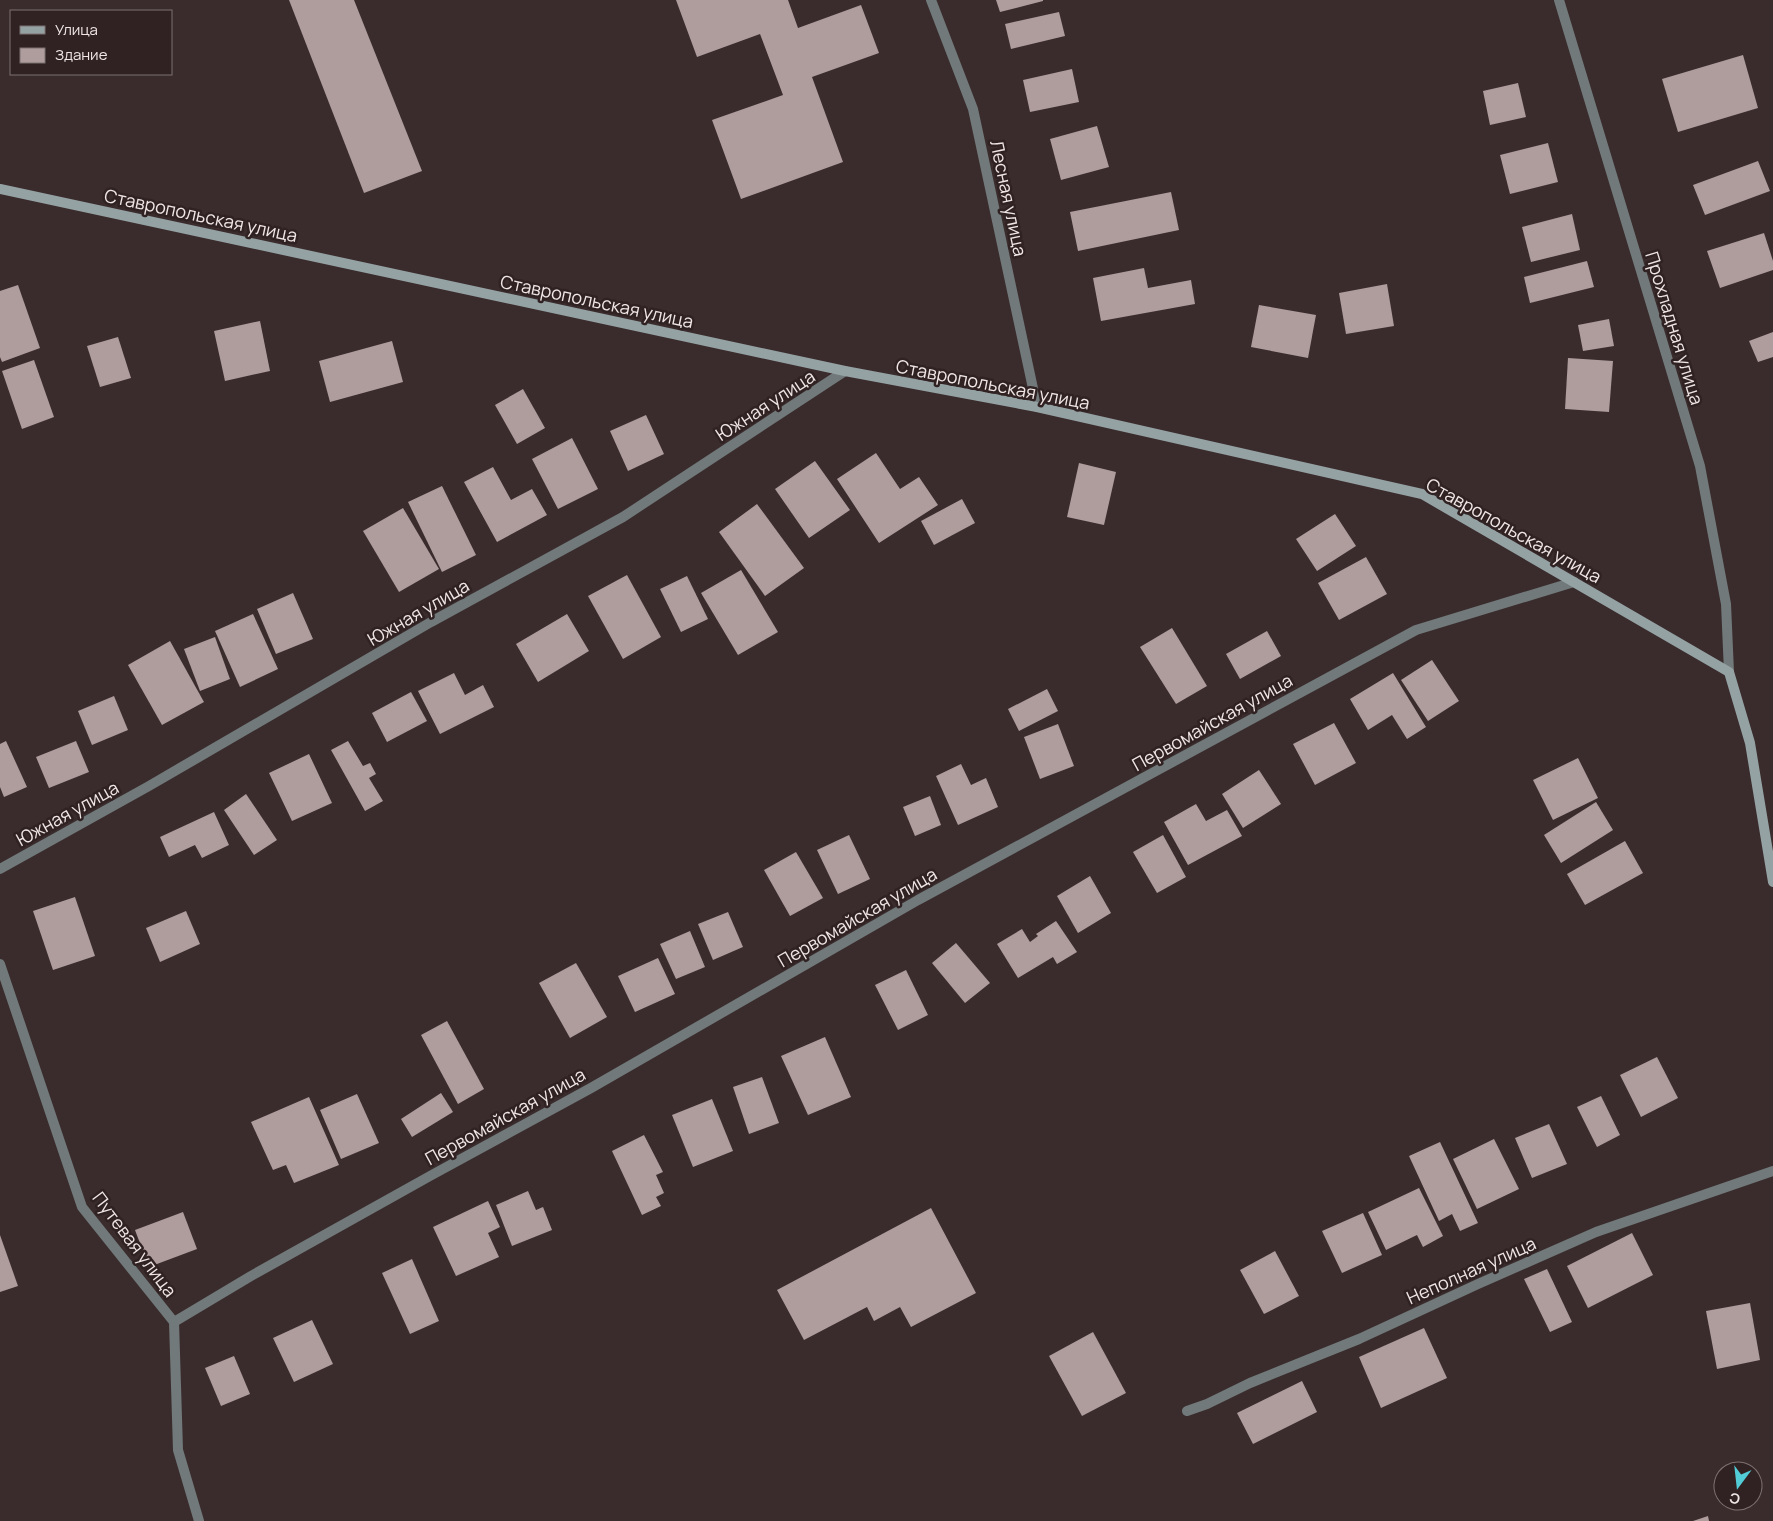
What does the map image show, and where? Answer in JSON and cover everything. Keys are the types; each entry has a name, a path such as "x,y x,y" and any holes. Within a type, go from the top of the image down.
{"street":[{"name":"Лесная улица","path":"931,0 973,109 1037,407"},
{"name":"Прохладная улица","path":"1559,0 1700,466 1726,604 1729,672"},
{"name":"Ставропольская улица","path":"0,188 845,371 1037,407 1422,494 1729,672"},
{"name":"Южная улица","path":"0,869 150,786 431,622 623,517 845,371"},
{"name":"Первомайская улица","path":"174,1322 251,1276 591,1088 918,900 1416,630 1574,582"},
{"path":"1729,672 1750,743 1773,882"},
{"name":"Путевая улица","path":"0,964 82,1207 174,1322 178,1450 199,1521"},
{"name":"Неполная улица","path":"1187,1411 1207,1404 1250,1383 1359,1339 1596,1232 1773,1171"}],"building":[{"path":"289,0 354,0 422,171 364,193"},
{"path":"676,0 788,0 798,28 861,5 879,53 812,77 843,162 741,199 712,120 783,95 760,34 697,57"},
{"path":"996,0 1043,0 1043,1 1000,12"},
{"path":"1059,12 1065,36 1011,49 1005,24"},
{"path":"1743,55 1758,108 1678,132 1662,79"},
{"path":"1072,69 1079,102 1030,112 1023,80"},
{"path":"1518,83 1526,117 1490,125 1483,91"},
{"path":"1097,126 1109,167 1061,180 1050,139"},
{"path":"1548,143 1558,182 1510,194 1500,155"},
{"path":"1758,161 1770,191 1705,215 1693,185"},
{"path":"1171,192 1179,230 1078,251 1070,212"},
{"path":"1572,214 1580,250 1531,262 1522,227"},
{"path":"1764,233 1773,261 1773,270 1720,288 1707,251"},
{"path":"1587,261 1594,287 1530,303 1524,277"},
{"path":"1144,268 1148,288 1191,280 1195,304 1101,321 1093,278"},
{"path":"1387,284 1394,326 1346,334 1339,293"},
{"path":"18,285 40,348 2,362 0,357 0,291"},
{"path":"1259,305 1316,315 1308,358 1251,347"},
{"path":"1609,319 1614,346 1583,351 1578,325"},
{"path":"260,321 270,371 225,381 214,331"},
{"path":"1773,332 1773,357 1758,362 1749,341"},
{"path":"118,337 131,378 100,387 87,346"},
{"path":"392,341 403,382 330,402 319,361"},
{"path":"1568,358 1613,361 1609,412 1565,409"},
{"path":"34,360 54,417 22,429 2,371"},
{"path":"523,389 545,428 517,444 495,405"},
{"path":"646,415 664,454 628,471 610,431"},
{"path":"572,438 598,489 558,509 532,459"},
{"path":"876,453 900,489 919,477 938,505 879,543 837,479"},
{"path":"815,461 850,510 809,538 775,489"},
{"path":"1079,463 1116,472 1104,525 1067,517"},
{"path":"493,467 511,500 532,489 547,515 497,542 464,482"},
{"path":"442,486 476,555 442,572 408,502"},
{"path":"962,499 975,523 934,545 921,521"},
{"path":"757,504 804,568 765,596 719,532"},
{"path":"403,508 439,569 399,592 363,531"},
{"path":"1335,514 1356,546 1317,571 1296,539"},
{"path":"1366,557 1387,594 1339,620 1318,583"},
{"path":"741,570 778,632 738,655 701,593"},
{"path":"627,575 661,637 623,659 588,596"},
{"path":"687,576 708,619 681,632 660,589"},
{"path":"293,593 313,639 276,654 257,609"},
{"path":"253,614 278,669 240,687 215,631"},
{"path":"567,614 589,651 538,682 516,644"},
{"path":"1172,628 1207,686 1176,704 1140,647"},
{"path":"1267,631 1281,656 1240,679 1226,654"},
{"path":"215,637 230,679 200,691 184,649"},
{"path":"170,641 204,702 162,725 128,665"},
{"path":"1432,660 1459,701 1428,721 1401,680"},
{"path":"454,673 465,695 483,685 494,707 440,734 418,691"},
{"path":"1393,673 1426,727 1407,739 1392,715 1368,730 1350,699"},
{"path":"1047,689 1058,711 1019,731 1008,709"},
{"path":"411,692 427,721 387,742 372,713"},
{"path":"114,696 128,730 92,745 78,711"},
{"path":"1334,723 1356,763 1315,785 1293,744"},
{"path":"1058,724 1074,766 1040,779 1024,737"},
{"path":"6,741 27,787 4,797 0,787 0,744"},
{"path":"76,741 89,772 49,788 36,757"},
{"path":"348,741 363,766 370,763 376,774 369,778 383,801 365,811 331,750"},
{"path":"309,754 332,803 292,821 269,773"},
{"path":"1578,758 1598,798 1553,820 1533,780"},
{"path":"961,764 971,785 986,778 998,807 958,825 936,776"},
{"path":"1259,770 1281,804 1243,828 1222,794"},
{"path":"246,794 277,840 254,855 224,810"},
{"path":"930,796 941,825 915,836 903,807"},
{"path":"1596,802 1613,830 1561,863 1544,835"},
{"path":"1196,804 1206,821 1227,810 1242,836 1188,865 1164,822"},
{"path":"214,812 229,845 202,858 195,845 169,857 160,837"},
{"path":"849,835 870,879 838,894 817,850"},
{"path":"1163,835 1186,877 1157,893 1133,852"},
{"path":"1625,841 1643,873 1585,905 1567,874"},
{"path":"796,852 823,898 790,916 764,870"},
{"path":"1090,876 1111,913 1078,933 1057,896"},
{"path":"75,897 95,956 53,970 33,911"},
{"path":"186,911 200,944 160,962 146,928"},
{"path":"728,912 743,947 713,960 698,924"},
{"path":"1056,921 1077,952 1057,964 1053,957 1018,978 997,944 1022,929 1030,942 1038,936 1036,934"},
{"path":"690,931 705,967 676,979 660,944"},
{"path":"956,943 990,983 965,1003 932,963"},
{"path":"658,958 675,994 635,1012 618,976"},
{"path":"576,963 607,1017 570,1038 539,983"},
{"path":"906,970 928,1015 898,1030 875,985"},
{"path":"447,1021 484,1089 458,1104 421,1035"},
{"path":"825,1037 851,1097 808,1115 781,1056"},
{"path":"1657,1057 1678,1098 1641,1117 1620,1075"},
{"path":"762,1077 779,1123 749,1134 733,1087"},
{"path":"441,1093 453,1112 412,1137 401,1119"},
{"path":"357,1094 379,1143 341,1159 320,1110"},
{"path":"1601,1096 1620,1135 1597,1147 1577,1107"},
{"path":"309,1097 339,1165 294,1183 286,1165 273,1170 251,1122"},
{"path":"712,1099 733,1151 693,1167 672,1115"},
{"path":"1549,1124 1567,1164 1532,1178 1515,1138"},
{"path":"644,1135 663,1172 656,1175 664,1193 656,1197 661,1206 642,1215 612,1151"},
{"path":"1494,1139 1519,1189 1477,1209 1453,1159"},
{"path":"1440,1142 1478,1223 1460,1231 1452,1214 1439,1221 1409,1156"},
{"path":"1419,1188 1443,1236 1423,1247 1417,1235 1386,1250 1368,1212"},
{"path":"528,1191 536,1210 543,1207 552,1230 512,1246 496,1205"},
{"path":"488,1201 500,1227 488,1233 499,1257 456,1276 433,1227"},
{"path":"931,1208 976,1293 911,1327 900,1307 874,1321 867,1307 804,1340 777,1290"},
{"path":"183,1212 197,1249 149,1267 135,1230"},
{"path":"1363,1213 1382,1255 1342,1273 1322,1231"},
{"path":"1632,1233 1653,1275 1588,1308 1567,1266"},
{"path":"0,1235 18,1286 0,1292"},
{"path":"1275,1251 1299,1296 1264,1314 1240,1270"},
{"path":"412,1259 439,1321 410,1334 382,1273"},
{"path":"1547,1269 1572,1322 1550,1332 1524,1279"},
{"path":"1750,1303 1760,1360 1717,1369 1706,1311"},
{"path":"312,1320 333,1364 294,1382 273,1338"},
{"path":"1424,1328 1447,1378 1381,1408 1359,1357"},
{"path":"1093,1332 1126,1393 1082,1416 1049,1356"},
{"path":"234,1356 250,1394 221,1406 205,1368"},
{"path":"1302,1381 1317,1412 1253,1444 1237,1413"},
{"path":"1708,1516 1709,1521 1693,1521"}]}
